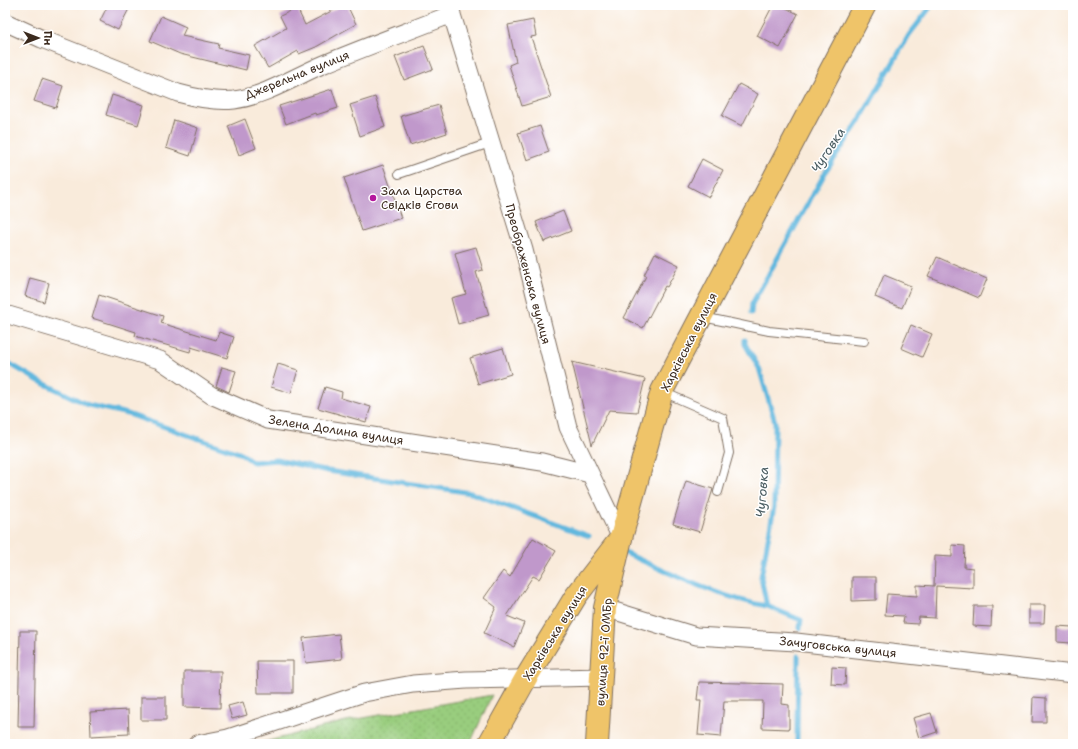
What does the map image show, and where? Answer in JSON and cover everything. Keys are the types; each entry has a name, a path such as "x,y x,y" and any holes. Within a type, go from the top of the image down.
{"main road":[{"name":"Харківська вулиця","path":"489,744 526,678 576,596 621,538 662,391 865,5"},
{"name":"вулиця 92-ї ОМБр","path":"597,744 605,608 621,538"}],"street":[{"name":"Джерельна вулиця","path":"5,22 42,39 178,92 199,99 234,100 254,96 450,9"},
{"name":"Преображенська вулиця","path":"450,9 524,250 568,427 621,538"},
{"name":"Зелена Долина вулиця","path":"5,314 160,360 211,395 268,420 542,462 590,474"},
{"name":"Зачуговська вулиця","path":"605,608 696,636 796,642 1073,674"},
{"path":"197,744 228,738 364,693 413,684 526,678 602,677"}],"lane":[{"path":"398,174 490,143"},
{"path":"702,316 769,331 864,340"},
{"path":"662,391 723,418 729,453 718,492"}],"green space":[{"path":"492,695 470,744 257,744 346,721"}],"building":[{"path":"108,5 131,5 118,30 100,21"},
{"path":"343,5 347,5 356,24 316,47 299,54 298,51 268,68 255,46 286,28 280,16 297,8 305,25"},
{"path":"773,5 780,5 798,14 780,48 757,36"},
{"path":"161,16 186,27 182,36 219,44 218,48 249,55 246,70 180,54 150,41"},
{"path":"533,20 536,36 531,37 551,97 522,106 509,65 516,62 508,25"},
{"path":"424,46 433,69 404,80 395,57"},
{"path":"42,79 63,86 56,108 34,101"},
{"path":"739,84 758,94 742,126 722,116"},
{"path":"332,89 338,108 316,115 315,113 286,124 279,106"},
{"path":"112,95 144,105 138,125 106,115"},
{"path":"375,97 385,127 360,136 350,105"},
{"path":"439,105 447,133 410,145 401,116"},
{"path":"245,119 256,148 239,155 228,126"},
{"path":"174,120 198,128 190,156 166,148"},
{"path":"540,126 549,152 527,160 518,133"},
{"path":"702,159 723,170 709,197 688,186"},
{"name":"Зала Царства Свідків Єгови","path":"383,165 401,218 362,231 344,178"},
{"path":"563,211 571,231 544,242 536,222"},
{"path":"476,247 483,270 476,272 489,315 458,324 451,298 466,294 455,253"},
{"path":"655,253 679,265 667,287 665,286 643,328 624,318 646,276 644,275"},
{"path":"937,257 987,279 979,298 928,276"},
{"path":"884,275 911,286 902,308 875,297"},
{"path":"30,278 49,283 44,302 25,296"},
{"path":"99,295 163,316 161,323 216,340 219,332 234,337 227,358 191,347 190,352 135,336 136,332 92,318"},
{"path":"911,325 932,334 922,357 901,348"},
{"path":"503,348 511,374 478,384 470,358"},
{"path":"572,362 645,379 637,412 609,410 592,445"},
{"path":"278,364 298,370 291,393 271,387"},
{"path":"222,367 236,371 229,392 216,386"},
{"path":"325,387 342,392 341,398 371,407 366,422 318,408"},
{"path":"686,481 713,489 700,532 673,524"},
{"path":"533,538 556,551 539,579 533,576 507,616 524,623 514,647 484,633 496,607 484,598 503,571 510,577"},
{"path":"952,545 965,546 964,567 973,568 973,588 936,586 935,618 919,617 918,624 903,623 904,616 885,615 887,594 917,596 917,585 934,586 935,556 952,557"},
{"path":"852,577 876,577 876,600 852,601"},
{"path":"1029,605 1045,605 1044,623 1029,623"},
{"path":"974,606 992,606 991,627 973,626"},
{"path":"1057,626 1072,627 1071,643 1057,642"},
{"path":"20,631 36,631 34,727 18,727"},
{"path":"339,634 342,659 306,663 303,638"},
{"path":"257,661 293,661 293,693 258,693"},
{"path":"832,667 846,668 845,685 831,684"},
{"path":"184,671 221,671 220,708 184,707"},
{"path":"699,682 783,684 782,704 789,705 789,729 762,728 763,701 724,701 721,737 698,735 701,700 697,700"},
{"path":"141,697 166,697 166,720 141,720"},
{"path":"1033,697 1046,698 1046,722 1032,722"},
{"path":"243,702 247,715 232,719 228,706"},
{"path":"128,710 129,734 91,736 90,712"},
{"path":"931,713 937,732 919,738 913,718"}],"waterway":[{"name":"Чуговка","path":"751,313 752,304 825,173 861,118 909,35 932,5"},
{"name":"Чуговка","path":"745,340 745,344 759,368 775,422 774,507 761,577 767,606 801,620 800,628"},
{"path":"5,361 39,381 88,405 128,414 242,454 253,462 277,460 328,471 471,493 589,536"},
{"path":"623,552 711,590 730,597 767,606"},
{"name":"Чуговка","path":"797,744 798,656"}],"place":[{"name":"Зала Царства Свідків Єгови","path":"373,198"}]}
